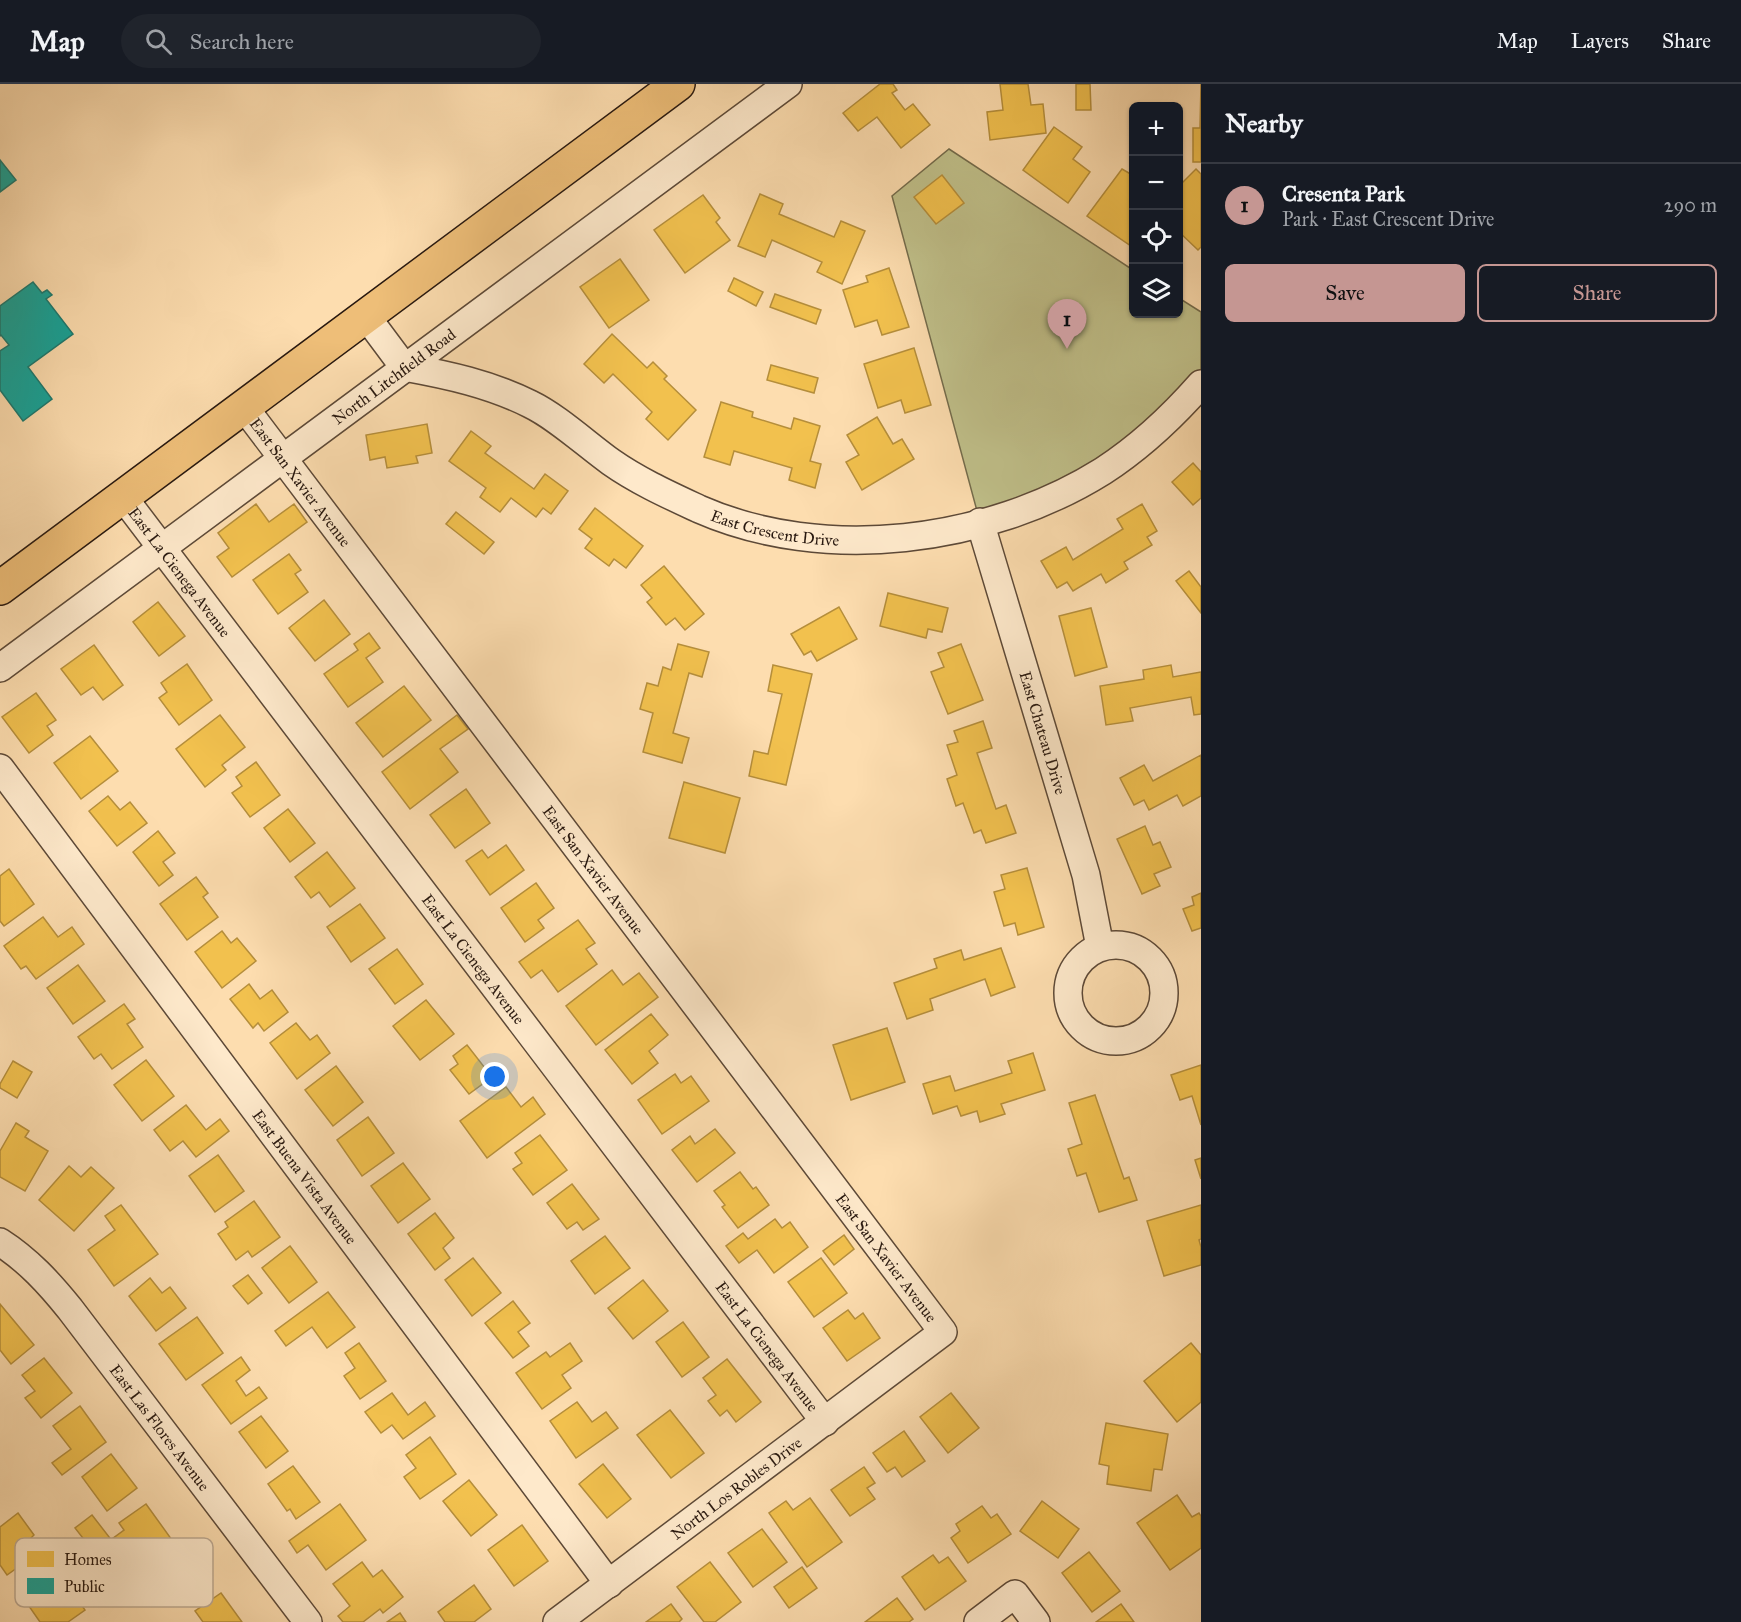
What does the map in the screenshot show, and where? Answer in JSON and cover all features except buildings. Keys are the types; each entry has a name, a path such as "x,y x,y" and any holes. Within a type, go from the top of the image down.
{"main road":[{"path":"0,588 678,84"}],"street":[{"name":"North Litchfield Road","path":"0,668 788,84"},
{"path":"366,316 404,367"},
{"name":"East Crescent Drive","path":"404,367 492,387 532,405 611,462 653,487 700,510 745,525 824,540 871,541 915,537 1026,509 1102,471 1144,441 1181,407 1201,384"},
{"name":"East San Xavier Avenue","path":"244,407 943,1332"},
{"name":"East La Cienega Avenue","path":"123,497 825,1422"},
{"name":"East Chateau Drive","path":"980,522 1086,875 1100,947"},
{"name":"East Buena Vista Avenue","path":"0,768 609,1584"},
{"name":"East Las Flores Avenue","path":"0,1242 39,1273 64,1302 308,1622"},
{"name":"North Los Robles Drive","path":"557,1622 943,1332"},
{"path":"978,1622 1015,1594 1036,1622"}],"green space":[{"path":"949,149 1129,267 1129,318 1183,318 1183,301 1201,312 1201,384 1144,441 980,522 892,196"}],"place":[{"name":"Cresenta Park","path":"1067,349"}]}
